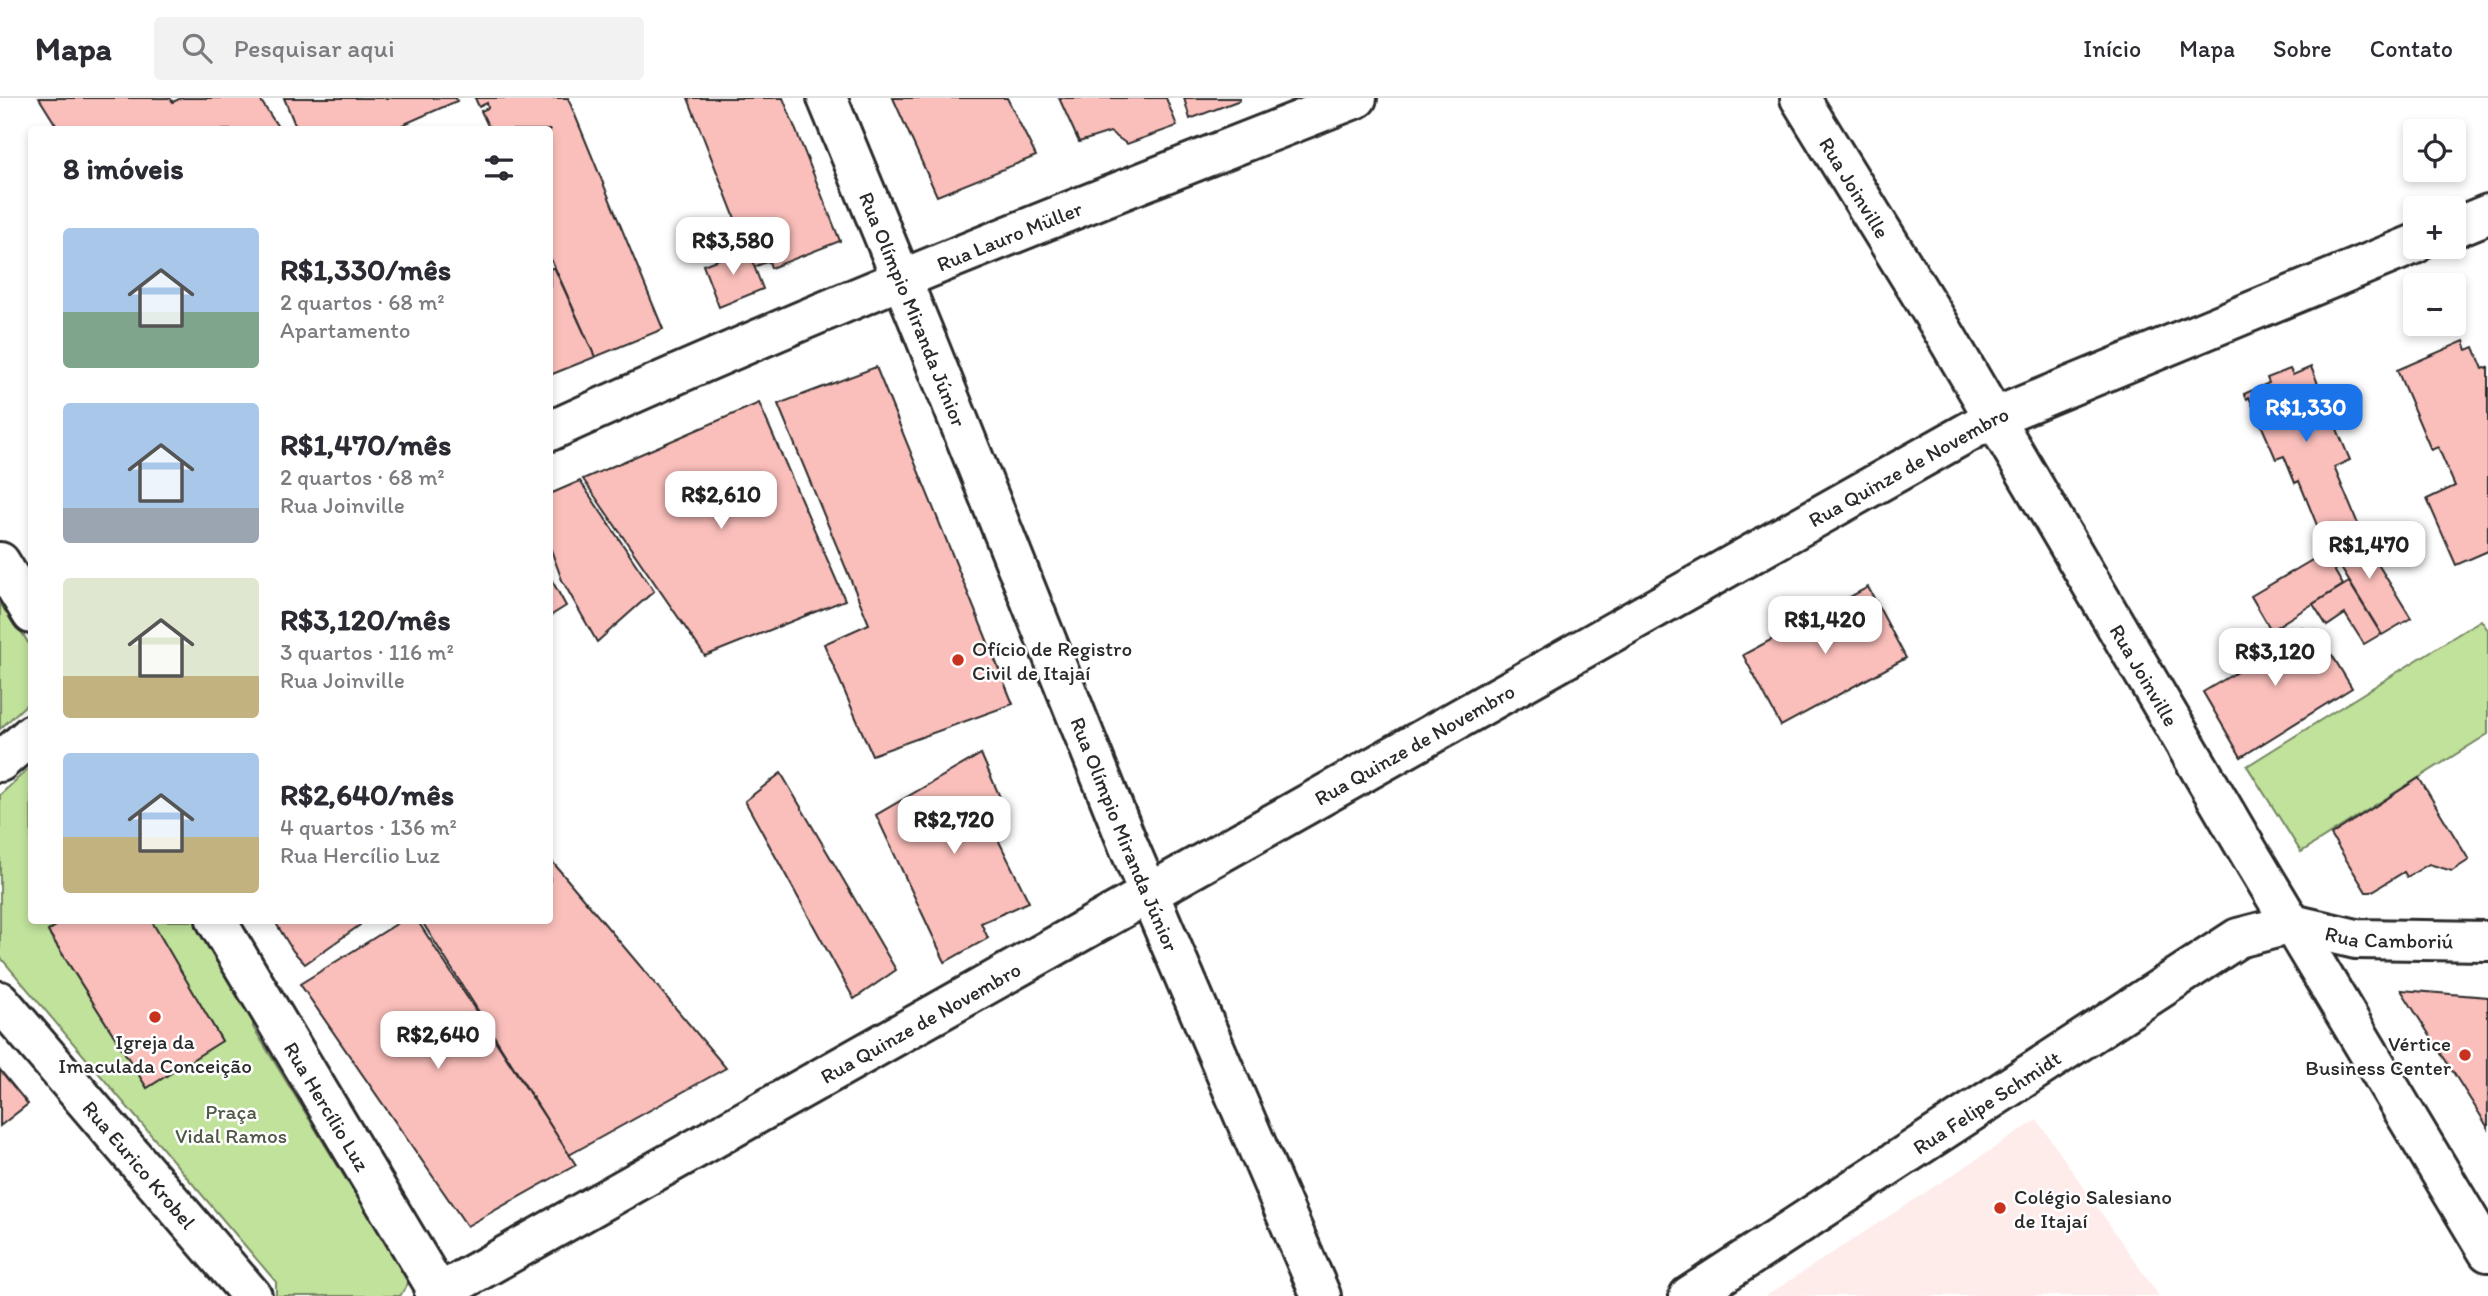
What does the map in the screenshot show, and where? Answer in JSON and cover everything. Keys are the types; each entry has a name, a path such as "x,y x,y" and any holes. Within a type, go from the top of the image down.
{"street":[{"name":"Rua Olímpio Miranda Júnior","path":"827,98 1150,892 1321,1296"},
{"name":"Rua Lauro Müller","path":"553,430 656,382 901,278 1357,98"},
{"name":"Rua Joinville","path":"1800,98 1939,324 2488,1252"},
{"path":"2466,223 2488,214"},
{"name":"Rua Quinze de Novembro","path":"437,1294 1993,418 2403,249"},
{"path":"0,562 28,608"},
{"path":"0,762 28,738"},
{"name":"Rua Hercílio Luz","path":"218,924 437,1294"},
{"name":"Rua Camboriú","path":"2292,924 2356,939 2488,941"},
{"name":"Rua Felipe Schmidt","path":"1689,1296 2238,938 2292,924"},
{"name":"Rua Eurico Krobel","path":"0,1001 252,1296"}],"shaded area":[{"name":"Colégio Salesiano de Itajaí","path":"2037,1120 2159,1296 1766,1296"}],"green space":[{"path":"0,597 28,642 28,703 0,729"},
{"path":"2481,620 2488,630 2488,734 2301,852 2247,766"},
{"name":"Praça Vidal Ramos","path":"28,769 28,924 61,924 48,932 147,1087 222,1041 153,924 204,924 253,1002 253,1027 355,1194 377,1203 411,1270 409,1282 400,1296 276,1296 276,1282 0,957 0,795"}],"building":[{"path":"39,98 170,98 173,102 181,98 259,98 277,126 56,126"},
{"path":"284,98 456,98 457,101 400,126 295,126"},
{"path":"475,98 568,98 663,329 595,357 553,264 553,126 488,126 481,111 488,108 487,103 479,107"},
{"path":"688,98 783,98 840,241 771,268 769,261 754,267"},
{"path":"893,98 1007,98 1036,156 937,196"},
{"path":"1059,98 1166,98 1177,126 1127,144 1110,132 1079,142"},
{"path":"1184,98 1240,98 1240,100 1190,119"},
{"path":"747,248 763,289 719,307 703,265"},
{"path":"553,268 595,357 553,374"},
{"path":"2464,341 2467,350 2474,347 2483,369 2488,367 2488,551 2456,565 2427,499 2455,486 2438,447 2431,450 2397,370"},
{"path":"876,367 1013,704 872,755 824,644 869,624 778,404"},
{"path":"2311,367 2350,460 2334,467 2358,524 2323,540 2299,481 2295,483 2284,456 2276,459 2249,397 2247,399 2244,394 2269,383 2267,378 2290,369 2293,375"},
{"path":"759,403 845,600 705,656 583,479"},
{"path":"580,481 654,591 597,642 562,580 553,555 553,493"},
{"path":"2355,527 2411,618 2382,635 2327,545"},
{"path":"2324,553 2343,585 2271,630 2251,596"},
{"path":"553,582 566,606 553,614"},
{"path":"2349,582 2381,634 2364,644 2345,614 2327,626 2313,604"},
{"path":"1868,587 1906,658 1781,726 1743,655"},
{"path":"2280,625 2287,636 2302,627 2324,661 2332,655 2352,688 2241,757 2203,692 2247,666 2238,650"},
{"path":"981,754 1003,804 985,813 1029,902 981,923 988,938 945,962 876,815"},
{"path":"781,773 896,970 854,999 745,801"},
{"path":"2419,778 2469,860 2452,871 2429,864 2407,877 2404,872 2371,892 2366,892 2331,835"},
{"path":"553,863 726,1068 569,1155 424,924 553,924"},
{"name":"Igreja da Imaculada Conceição","path":"59,924 153,924 222,1041 147,1088 48,931"},
{"path":"276,924 360,925 305,964 293,951"},
{"path":"397,924 420,924 576,1165 467,1226 300,984"},
{"name":"Vértice Business Center","path":"2401,990 2488,997 2488,1128 2479,1113"},
{"path":"0,1070 28,1104 0,1126"}],"place":[{"name":"Ofício de Registro Civil de Itajaí","path":"958,660"},
{"name":"Igreja da Imaculada Conceição","path":"155,1017"},
{"name":"Vértice Business Center","path":"2465,1055"},
{"name":"Colégio Salesiano de Itajaí","path":"2000,1208"}]}
